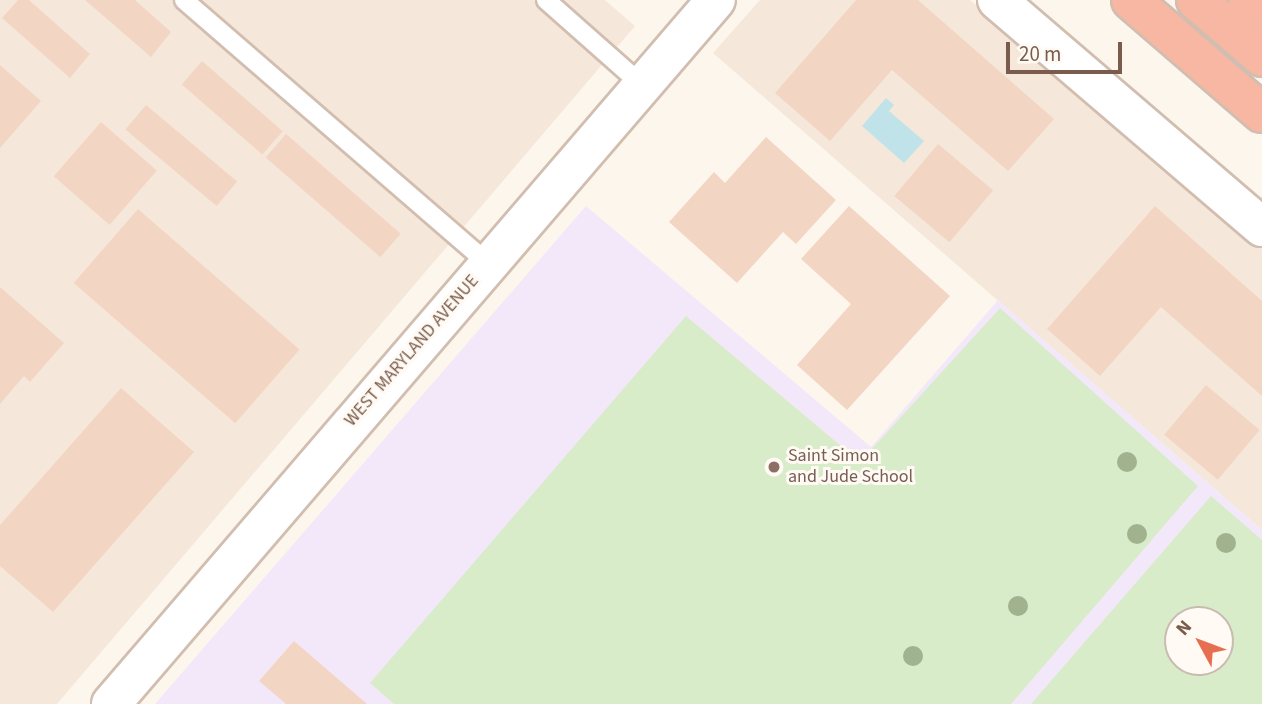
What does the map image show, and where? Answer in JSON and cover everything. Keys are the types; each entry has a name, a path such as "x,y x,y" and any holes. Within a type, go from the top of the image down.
{"highway":[{"path":"1131,0 1262,113"},
{"path":"1196,0 1262,57"},
{"path":"1248,0 1262,12"}],"street":[{"name":"WEST MARYLAND AVENUE","path":"111,704 716,0"},
{"path":"997,0 1262,227"}],"lane":[{"path":"184,0 488,263"},
{"path":"546,0 642,85"}],"shaded area":[{"path":"0,0 605,0 635,26 57,704 0,704"},
{"path":"760,0 970,0 1262,249 1262,530 713,53"},
{"name":"Saint Simon and Jude School","path":"586,206 871,447 998,300 1262,530 1262,704 155,704"}],"green space":[{"name":"Saint Simon and Jude School","path":"1000,308 1198,486 1011,704 394,704 370,683 686,316 860,462"},
{"path":"1211,496 1262,540 1262,704 1031,704"}],"water":[{"path":"886,98 894,105 889,111 924,141 904,163 862,126"}],"building":[{"path":"18,0 29,0 90,54 70,78 2,18"},
{"path":"85,0 135,0 171,32 151,57"},
{"path":"856,0 918,0 1054,119 1008,171 892,70 830,141 775,93"},
{"path":"202,61 283,131 262,155 182,84"},
{"path":"0,65 41,101 0,148"},
{"path":"146,105 237,181 217,206 125,130"},
{"path":"101,122 157,171 110,225 54,176"},
{"path":"286,134 401,234 380,257 266,157"},
{"path":"766,137 836,200 796,244 783,232 737,283 669,222 714,172 725,183"},
{"path":"938,144 993,190 949,242 894,196"},
{"path":"849,206 950,296 847,410 797,365 851,304 801,259"},
{"path":"1155,206 1262,301 1262,396 1161,307 1100,376 1047,329"},
{"path":"138,209 300,349 235,423 74,283"},
{"path":"0,287 64,343 30,382 24,376 0,404"},
{"path":"1206,385 1260,430 1218,480 1164,435"},
{"path":"121,388 194,452 53,612 0,566 0,525"},
{"path":"294,641 367,704 286,704 259,681"}],"place":[{"name":"Saint Simon and Jude School","path":"774,467"}]}
